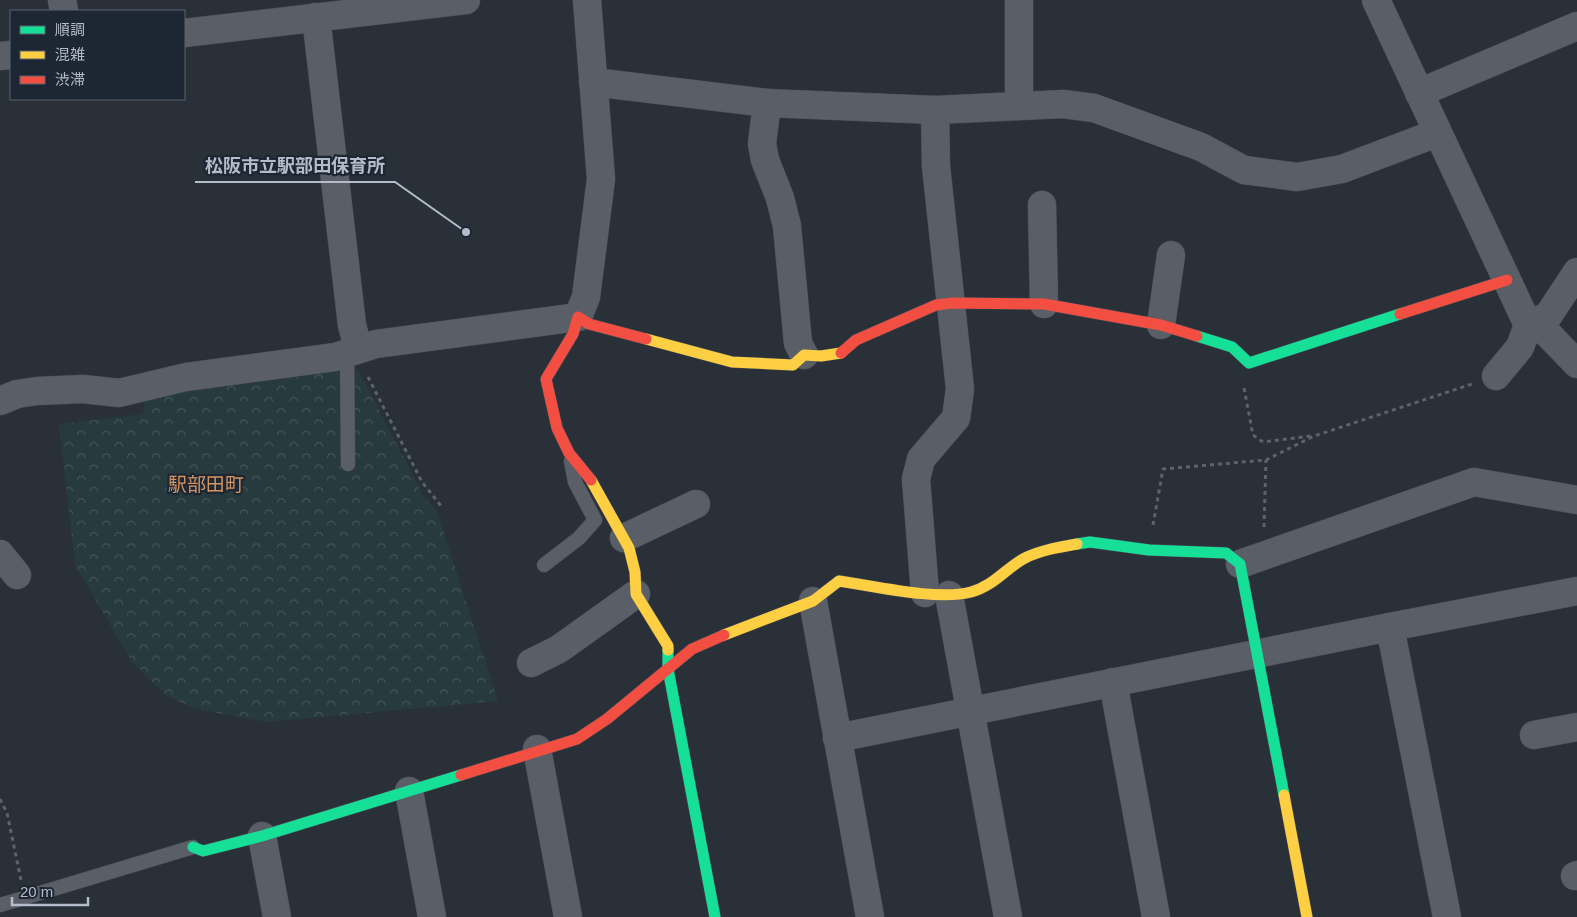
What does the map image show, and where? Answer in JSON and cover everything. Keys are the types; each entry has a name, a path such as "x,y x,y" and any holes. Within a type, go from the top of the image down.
{"street":[{"path":"185,34 408,4 466,0"},
{"path":"587,0 601,180 586,297 573,334 546,379 557,428 569,453 588,474 624,538 635,572 636,594 668,646 668,668 715,917"},
{"path":"1019,0 1019,106"},
{"path":"1376,0 1528,325 1546,332 1577,364"},
{"path":"316,17 352,325 353,350"},
{"path":"1419,93 1577,26"},
{"path":"593,82 767,103 935,110 1063,104 1094,108 1201,147 1244,170 1297,177 1342,169 1437,133"},
{"path":"767,103 762,144 765,160 780,198 787,226 798,343 804,355"},
{"path":"935,110 936,166 960,389 956,418 921,460 916,478 937,594 971,711 1008,917"},
{"path":"1042,204 1044,304"},
{"path":"1160,325 1170,255"},
{"path":"1496,376 1520,347 1528,325 1548,316 1577,272"},
{"path":"0,401 17,394 38,391 83,389 119,392 186,377 335,357 376,344 578,317 589,324 732,362 793,365 804,355 820,356 843,353 856,340 936,305 952,303 1044,304 1160,325 1232,347 1249,363 1507,280"},
{"path":"193,847 203,851 262,836 537,749 577,739 590,732 692,649 710,640 813,601 839,581 937,594 972,592 1002,577 1025,558 1058,547 1090,542 1149,550 1226,553 1252,560 1474,482 1577,500"},
{"path":"624,538 696,504"},
{"path":"0,554 17,575"},
{"path":"1252,560 1258,654 1307,917"},
{"path":"838,738 1390,626 1577,592"},
{"path":"531,663 559,649 636,594"},
{"path":"813,601 870,917"},
{"path":"1390,626 1447,917"},
{"path":"1113,682 1156,917"},
{"path":"1534,735 1577,727"},
{"path":"537,749 568,917"},
{"path":"409,790 432,917"},
{"path":"262,836 277,917"}],"lane":[{"path":"348,464 353,350"},
{"path":"544,565 579,538 595,520 575,482 569,453"},
{"path":"0,905 193,847"}],"path":[{"path":"353,350 418,474 442,507"},
{"path":"1242,357 1242,375 1253,435 1263,442 1314,436"},
{"path":"1149,550 1163,469 1266,460 1314,436 1496,376"},
{"path":"1252,560 1266,460"},
{"path":"0,799 7,813 20,869 22,899"}],"green space":[{"path":"355,364 424,497 437,511 498,701 267,722 196,709 167,696 132,662 75,565 59,424 143,414 146,391"}],"traffic: fast":[{"path":"1197,336 1232,347 1249,363 1400,314"},
{"path":"1077,544 1090,542 1149,550 1226,553 1240,564 1284,795"},
{"path":"668,650 668,669 715,917"},
{"path":"193,847 203,851 262,836 461,775"}],"traffic: slow":[{"path":"646,339 732,362 793,365 804,355 821,356 841,353"},
{"path":"591,480 629,548 635,572 636,594 668,646 668,650"},
{"path":"724,635 813,601 839,581 924,594 941,595 971,592 987,585 1018,562 1031,555 1077,544"},
{"path":"1284,795 1307,917"}],"traffic: jam":[{"path":"1400,314 1507,280"},
{"path":"841,353 856,340 936,305 952,303 1044,304 1161,325 1197,336"},
{"path":"591,480 569,453 557,428 546,379 573,334 578,317 589,324 646,339"},
{"path":"461,775 577,739 607,719 692,649 724,635"}],"place":[{"name":"松阪市立駅部田保育所","path":"466,232"}],"district":[{"name":"駅部田町","path":"206,484"}]}
